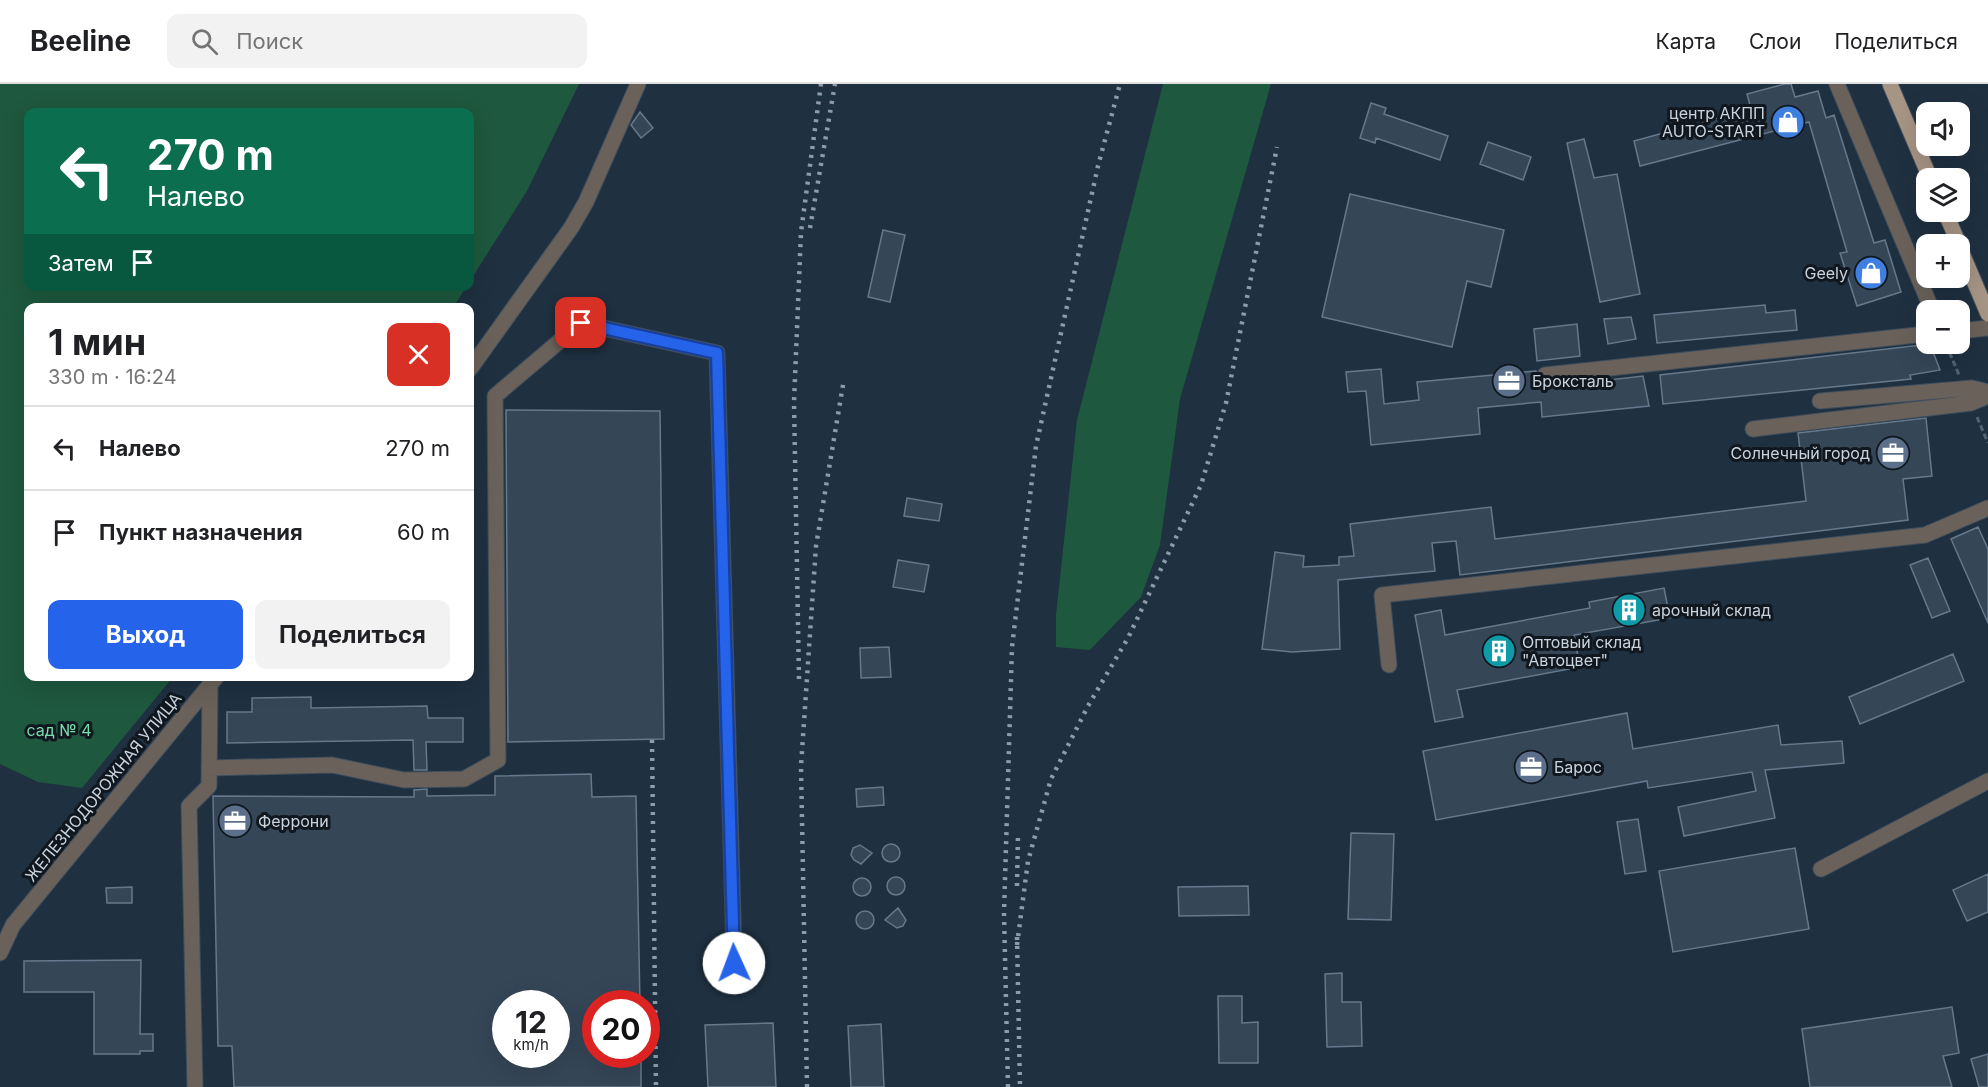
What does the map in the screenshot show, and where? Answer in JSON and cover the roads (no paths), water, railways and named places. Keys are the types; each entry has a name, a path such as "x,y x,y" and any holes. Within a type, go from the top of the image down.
{"main road":[{"path":"1890,84 1926,168"},
{"path":"1970,271 1988,314"}],"street":[{"path":"474,363 571,228 586,202 638,84"},
{"path":"1838,84 1928,300"},
{"path":"209,768 332,765 404,780 464,779 498,760 495,396 581,323 717,353 735,987"},
{"path":"1970,330 1988,328"},
{"path":"1545,375 1916,335"},
{"path":"1820,401 1972,388 1988,394"},
{"path":"1753,429 1976,402 1988,394"},
{"path":"1389,664 1382,595 1925,535 1988,508"},
{"path":"195,1087 189,806 209,786 214,681"},
{"name":"ЖЕЛЕЗНОДОРОЖНАЯ УЛИЦА","path":"0,954 13,925 214,681"},
{"path":"1821,869 1988,781"}],"railway":[{"path":"799,679 794,402 801,232 821,84"},
{"path":"810,228 835,84"},
{"path":"1008,1087 1004,913 1012,647 1036,446 1098,166 1120,84"},
{"path":"1017,945 1028,861 1051,779 1088,706 1128,638 1201,485 1226,403 1277,147"},
{"path":"807,1087 801,766 816,546 844,379"},
{"path":"652,740 656,1087"},
{"path":"1017,886 1018,834"},
{"path":"1017,937 1020,1087"}],"place":[{"name":"центр АКПП AUTO-START","path":"1788,122"},
{"name":"Geely","path":"1871,273"},
{"name":"Броксталь","path":"1509,381"},
{"name":"Солнечный город","path":"1893,453"},
{"name":"арочный склад","path":"1629,610"},
{"name":"Оптовый склад \"Автоцвет\"","path":"1499,651"},
{"name":"Барос","path":"1531,767"},
{"name":"Феррони","path":"235,821"}],"park label":[{"name":"сад № 4","path":"59,730"}]}
